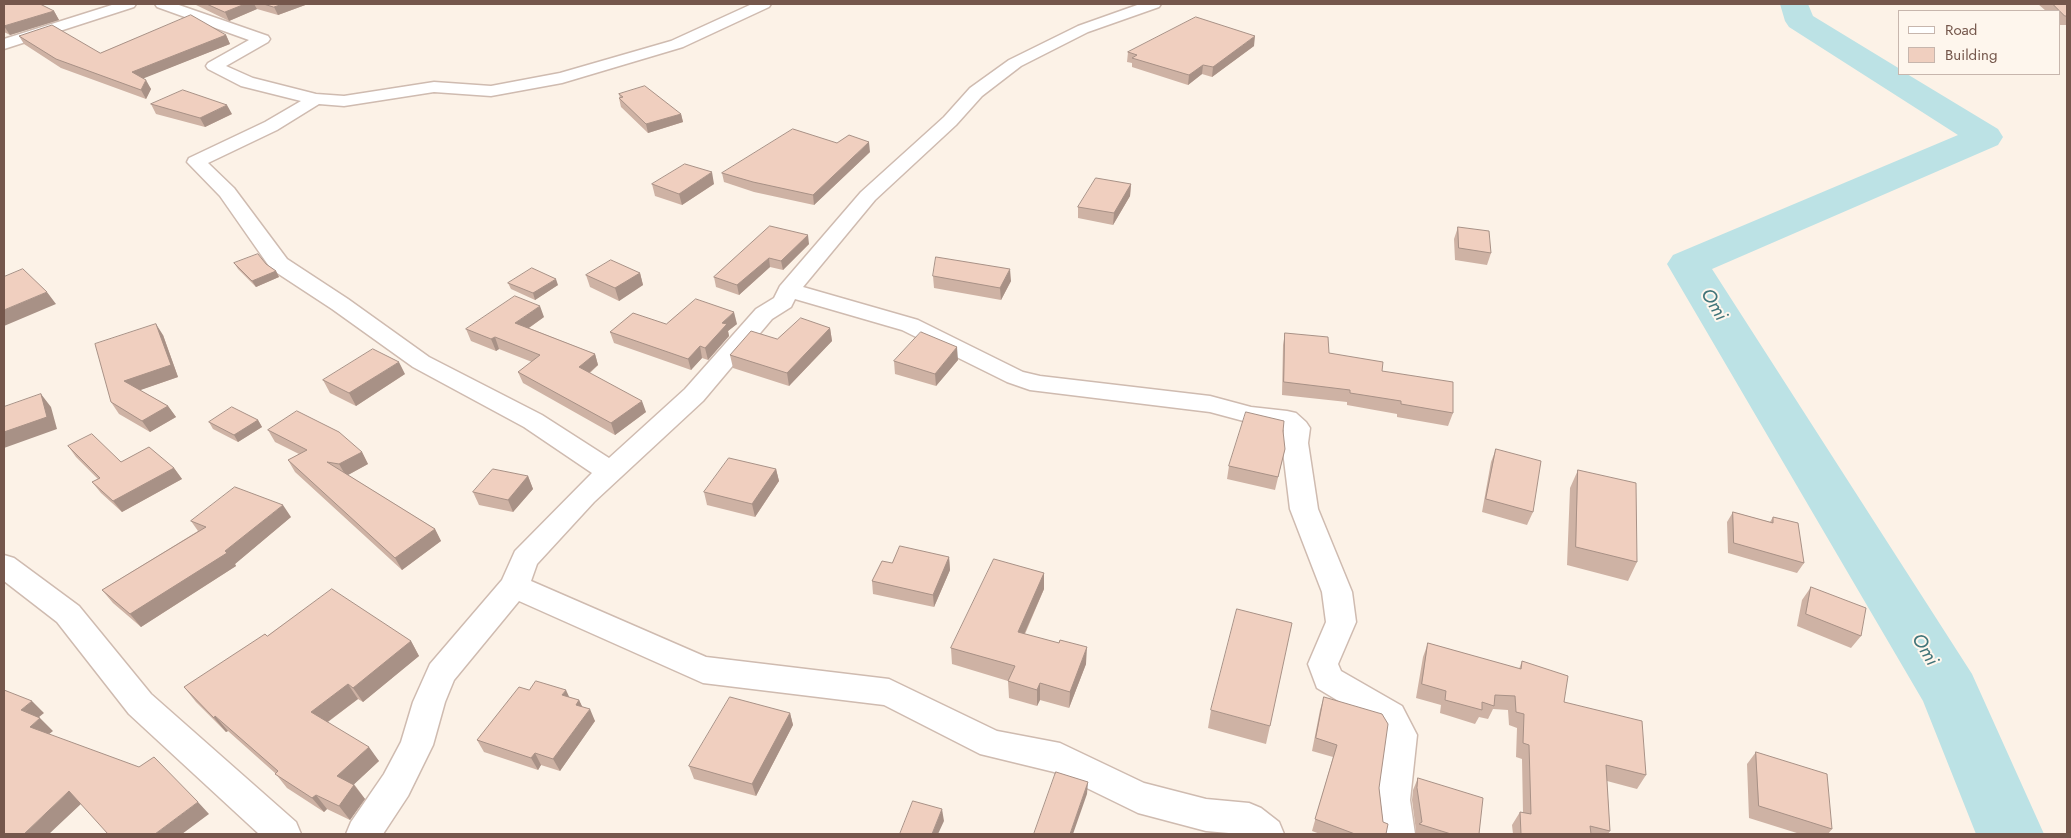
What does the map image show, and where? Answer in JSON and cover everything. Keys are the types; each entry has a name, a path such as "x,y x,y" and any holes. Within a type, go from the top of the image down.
{"street":[{"path":"4,44 129,4"},
{"path":"162,4 262,40 214,66 247,82 316,99 344,101 434,87 491,91 562,78 677,44 764,4"},
{"path":"363,834 396,785 417,745 429,702 442,673 514,586 525,559 585,495 694,395 764,314 783,302 788,291 868,196 950,121 976,92 1015,63 1083,29 1154,4"},
{"path":"316,99 271,126 196,162 227,192 279,264 340,304 420,362 533,421 610,472"},
{"path":"788,291 817,297 910,325 1014,377 1039,384 1210,404 1251,415 1287,418 1296,428 1295,443 1304,509 1337,592 1341,622 1323,664 1328,678 1391,716 1400,735 1393,800 1398,834"},
{"path":"4,566 68,614 140,704 284,834"},
{"path":"514,586 703,670 889,692 992,744 1060,758 1138,797 1206,815 1249,819 1267,834"}],"building":[{"path":"4,4 40,4 54,11 4,26"},
{"path":"207,4 245,4 225,12"},
{"path":"264,4 283,4 274,7"},
{"path":"2053,4 2067,4 2067,16 2061,10"},
{"path":"191,15 226,35 132,72 146,80 141,90 56,59 19,36 52,25 100,53"},
{"path":"1196,17 1255,36 1213,67 1203,65 1189,75 1132,58 1137,55 1128,52"},
{"path":"645,86 681,114 646,124 619,98 623,97 619,94"},
{"path":"183,90 227,105 200,118 151,104"},
{"path":"793,129 837,143 849,135 869,142 813,195 722,173"},
{"path":"685,164 712,172 679,194 652,184"},
{"path":"1096,178 1131,184 1114,213 1078,207"},
{"path":"770,226 808,235 781,261 769,258 737,285 714,277"},
{"path":"1458,227 1489,231 1491,253 1459,248"},
{"path":"258,254 266,264 276,271 252,281 234,263"},
{"path":"936,257 1010,269 1000,288 933,276"},
{"path":"611,260 640,273 615,288 586,275"},
{"path":"532,268 556,279 533,293 508,283"},
{"path":"23,269 47,292 4,310 4,277"},
{"path":"515,296 540,306 515,323 595,354 579,367 642,401 611,423 518,372 540,355 495,337 491,339 466,329"},
{"path":"696,299 734,312 722,323 727,324 705,348 700,346 688,359 610,332 633,313 666,324"},
{"path":"801,318 830,328 787,373 730,355 751,331 777,339"},
{"path":"156,324 171,365 124,381 168,406 142,421 111,402 95,344"},
{"path":"921,332 957,347 935,374 894,361"},
{"path":"1285,333 1328,337 1329,353 1383,362 1382,371 1453,382 1453,413 1401,404 1401,401 1350,393 1350,390 1284,382"},
{"path":"373,349 399,362 349,393 323,380"},
{"path":"41,394 47,417 4,432 4,407"},
{"path":"232,407 258,420 234,435 209,422"},
{"path":"297,411 339,432 362,452 339,464 327,462 435,529 395,558 288,460 307,450 268,430"},
{"path":"1246,412 1284,421 1285,449 1278,477 1229,466"},
{"path":"92,434 121,462 149,447 174,468 113,501 92,482 100,478 68,446"},
{"path":"1496,449 1541,461 1533,512 1486,499"},
{"path":"729,458 776,469 752,504 704,492"},
{"path":"493,469 528,476 508,500 473,492"},
{"path":"1578,470 1636,483 1637,562 1576,547"},
{"path":"235,487 283,505 225,551 227,553 130,614 102,590 206,527 191,521"},
{"path":"1733,512 1773,523 1773,517 1798,523 1804,563 1734,543"},
{"path":"900,546 949,557 933,595 872,581 882,561 892,563"},
{"path":"994,559 1044,573 1018,632 1059,643 1060,640 1087,647 1070,692 1040,683 1037,690 1008,681 1015,666 951,648"},
{"path":"1811,587 1866,608 1861,636 1806,614"},
{"path":"332,589 411,641 353,688 348,684 311,712 369,747 337,776 354,785 339,806 316,795 312,798 275,774 278,771 215,716 214,718 184,687 265,634 267,636"},
{"path":"1237,609 1292,623 1270,726 1211,710"},
{"path":"1428,643 1521,669 1522,661 1568,676 1564,702 1642,721 1646,775 1606,765 1610,831 1590,826 1591,834 1521,834 1520,812 1531,814 1529,745 1523,743 1524,714 1516,712 1515,696 1495,695 1494,706 1482,702 1482,710 1445,700 1446,691 1422,684"},
{"path":"536,681 566,690 562,695 579,700 576,705 590,709 553,759 535,753 531,758 477,740 519,687 529,690"},
{"path":"4,690 32,701 21,710 40,718 30,727 139,767 154,757 198,802 155,834 108,834 69,791 24,834 4,834"},
{"path":"730,697 790,713 752,784 689,766"},
{"path":"1324,697 1382,714 1388,724 1379,788 1383,822 1388,824 1386,834 1355,834 1315,819 1337,745 1316,738"},
{"path":"1756,752 1827,774 1832,829 1759,806"},
{"path":"1056,772 1088,782 1070,834 1034,834"},
{"path":"1418,778 1483,798 1479,834 1451,834 1419,824 1422,822 1417,788"},
{"path":"913,801 942,809 932,834 900,834"}],"waterway":[{"name":"Omi","path":"1794,4 1800,21 1985,137 1688,264 1950,692 2010,834"}]}
